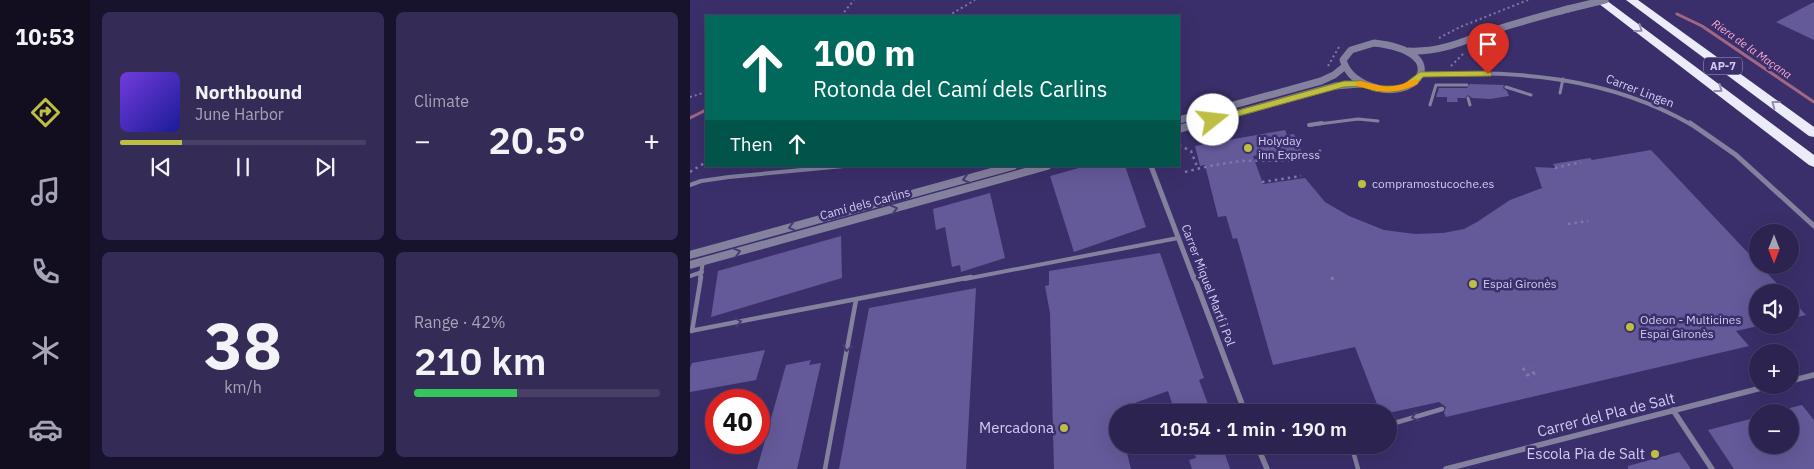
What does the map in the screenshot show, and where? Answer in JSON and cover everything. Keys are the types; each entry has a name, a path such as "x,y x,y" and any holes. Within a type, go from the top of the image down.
{"highway":[{"name":"AP-7","path":"1599,0 1680,59 1814,162"},
{"name":"AP-7","path":"1631,0 1814,133"}],"street":[{"path":"1406,50 1416,57 1420,65 1420,75 1416,81 1408,86 1394,89 1376,88 1361,84 1350,77 1344,67 1344,60 1348,54 1363,45 1385,44 1418,52 1435,51 1503,28 1605,0"},
{"path":"1420,65 1435,51"},
{"path":"1180,120 1321,81 1334,76 1344,67"},
{"name":"Carrer Lingen","path":"1420,75 1440,73 1506,74 1563,79 1609,89 1659,108 1693,125 1752,167 1814,226"},
{"path":"1180,130 1335,86 1361,84"},
{"name":"Camí dels Carlins","path":"690,255 1009,167"},
{"name":"Camí dels Carlins","path":"690,265 1042,167"},
{"name":"Carrer Miquel Martí i Pol","path":"1150,167 1242,404"},
{"path":"1799,379 1814,375"},
{"name":"Carrer del Pla de Salt","path":"1446,469 1749,391"},
{"path":"1673,410 1712,469"},
{"path":"1261,454 1267,469"}],"lane":[{"path":"1560,93 1563,79"},
{"path":"1430,105 1436,85 1466,86"},
{"path":"1506,88 1513,88 1531,95"},
{"path":"1468,98 1470,105"},
{"path":"1309,125 1358,119 1378,121"},
{"path":"690,185 729,177 834,167"},
{"path":"703,262 691,331 1178,238"},
{"path":"690,276 702,272"},
{"path":"825,469 856,300"},
{"path":"1397,422 1442,409"},
{"path":"1354,454 1358,469"}],"path":[{"path":"842,15 854,0"},
{"path":"950,15 975,0"},
{"path":"1434,40 1460,27 1528,0"},
{"path":"1325,70 1333,55 1344,44"},
{"path":"690,97 705,92"},
{"path":"1180,146 1191,151 1198,169"},
{"path":"1185,172 1258,160 1306,158 1316,155 1322,149"},
{"path":"1555,168 1581,162"},
{"path":"690,172 705,163"},
{"path":"1262,182 1301,176"},
{"path":"1568,224 1588,221"},
{"path":"1523,368 1527,375 1534,374 1531,368"}],"building":[{"path":"1814,2 1814,40 1776,22"},
{"path":"1470,84 1504,85 1503,88 1509,96 1490,99 1472,98 1468,95 1465,98 1457,98 1458,102 1447,102 1447,97 1436,97 1439,88 1467,88"},
{"name":"Espai Gironès","path":"1285,130 1287,135 1294,134 1302,152 1287,155 1285,151 1253,156 1263,184 1305,178 1325,202 1349,216 1384,230 1415,234 1443,233 1464,229 1510,200 1542,188 1535,167 1556,168 1553,164 1590,158 1592,160 1651,150 1749,254 1749,274 1768,274 1777,284 1749,284 1749,328 1736,331 1749,346 1446,417 1444,413 1446,407 1439,402 1397,411 1397,404 1377,404 1355,347 1273,365 1237,238 1233,239 1226,216 1218,217 1205,165 1200,166 1195,146"},
{"path":"1082,167 1125,167 1146,227 1074,252 1050,176"},
{"path":"990,193 1005,258 961,272 960,265 952,267 945,227 936,230 933,209"},
{"path":"841,236 842,278 711,317 718,271"},
{"path":"1160,253 1204,378 1199,380 1208,404 1172,404 1168,391 1132,404 1109,404 1109,454 1127,454 1131,469 1054,469 1050,313 1045,286 1049,285 1049,271"},
{"path":"976,288 966,469 839,469 869,308"},
{"path":"1799,308 1806,315 1799,317"},
{"path":"765,350 756,380 690,392 690,368 692,363"},
{"path":"811,360 809,365 821,363 797,469 757,469 761,454 770,454 770,422 786,365"},
{"path":"1802,405 1814,420 1814,469 1734,469 1708,430 1749,419 1749,454 1799,454 1799,406"},
{"path":"1679,452 1691,469 1628,469 1628,466"},
{"path":"1195,454 1225,454 1230,469 1192,469 1189,460 1196,458"}],"waterway":[{"name":"Riera de la Maçana","path":"1677,14 1702,26 1814,102"},
{"path":"690,118 705,110"}],"slow traffic":[{"path":"1360,84 1386,90 1401,88 1415,82"}],"place":[{"name":"Holyday inn Express","path":"1248,148"},
{"name":"compramostucoche.es","path":"1362,184"},
{"name":"Espai Gironès","path":"1473,284"},
{"name":"Odeon - Multicines Espai Gironès","path":"1630,327"},
{"name":"Mercadona","path":"1064,428"},
{"name":"Escola Pia de Salt","path":"1655,454"}],"route":[{"path":"1213,120 1344,84 1361,84 1386,90 1408,86 1416,81 1420,75 1440,73 1488,74"}]}
